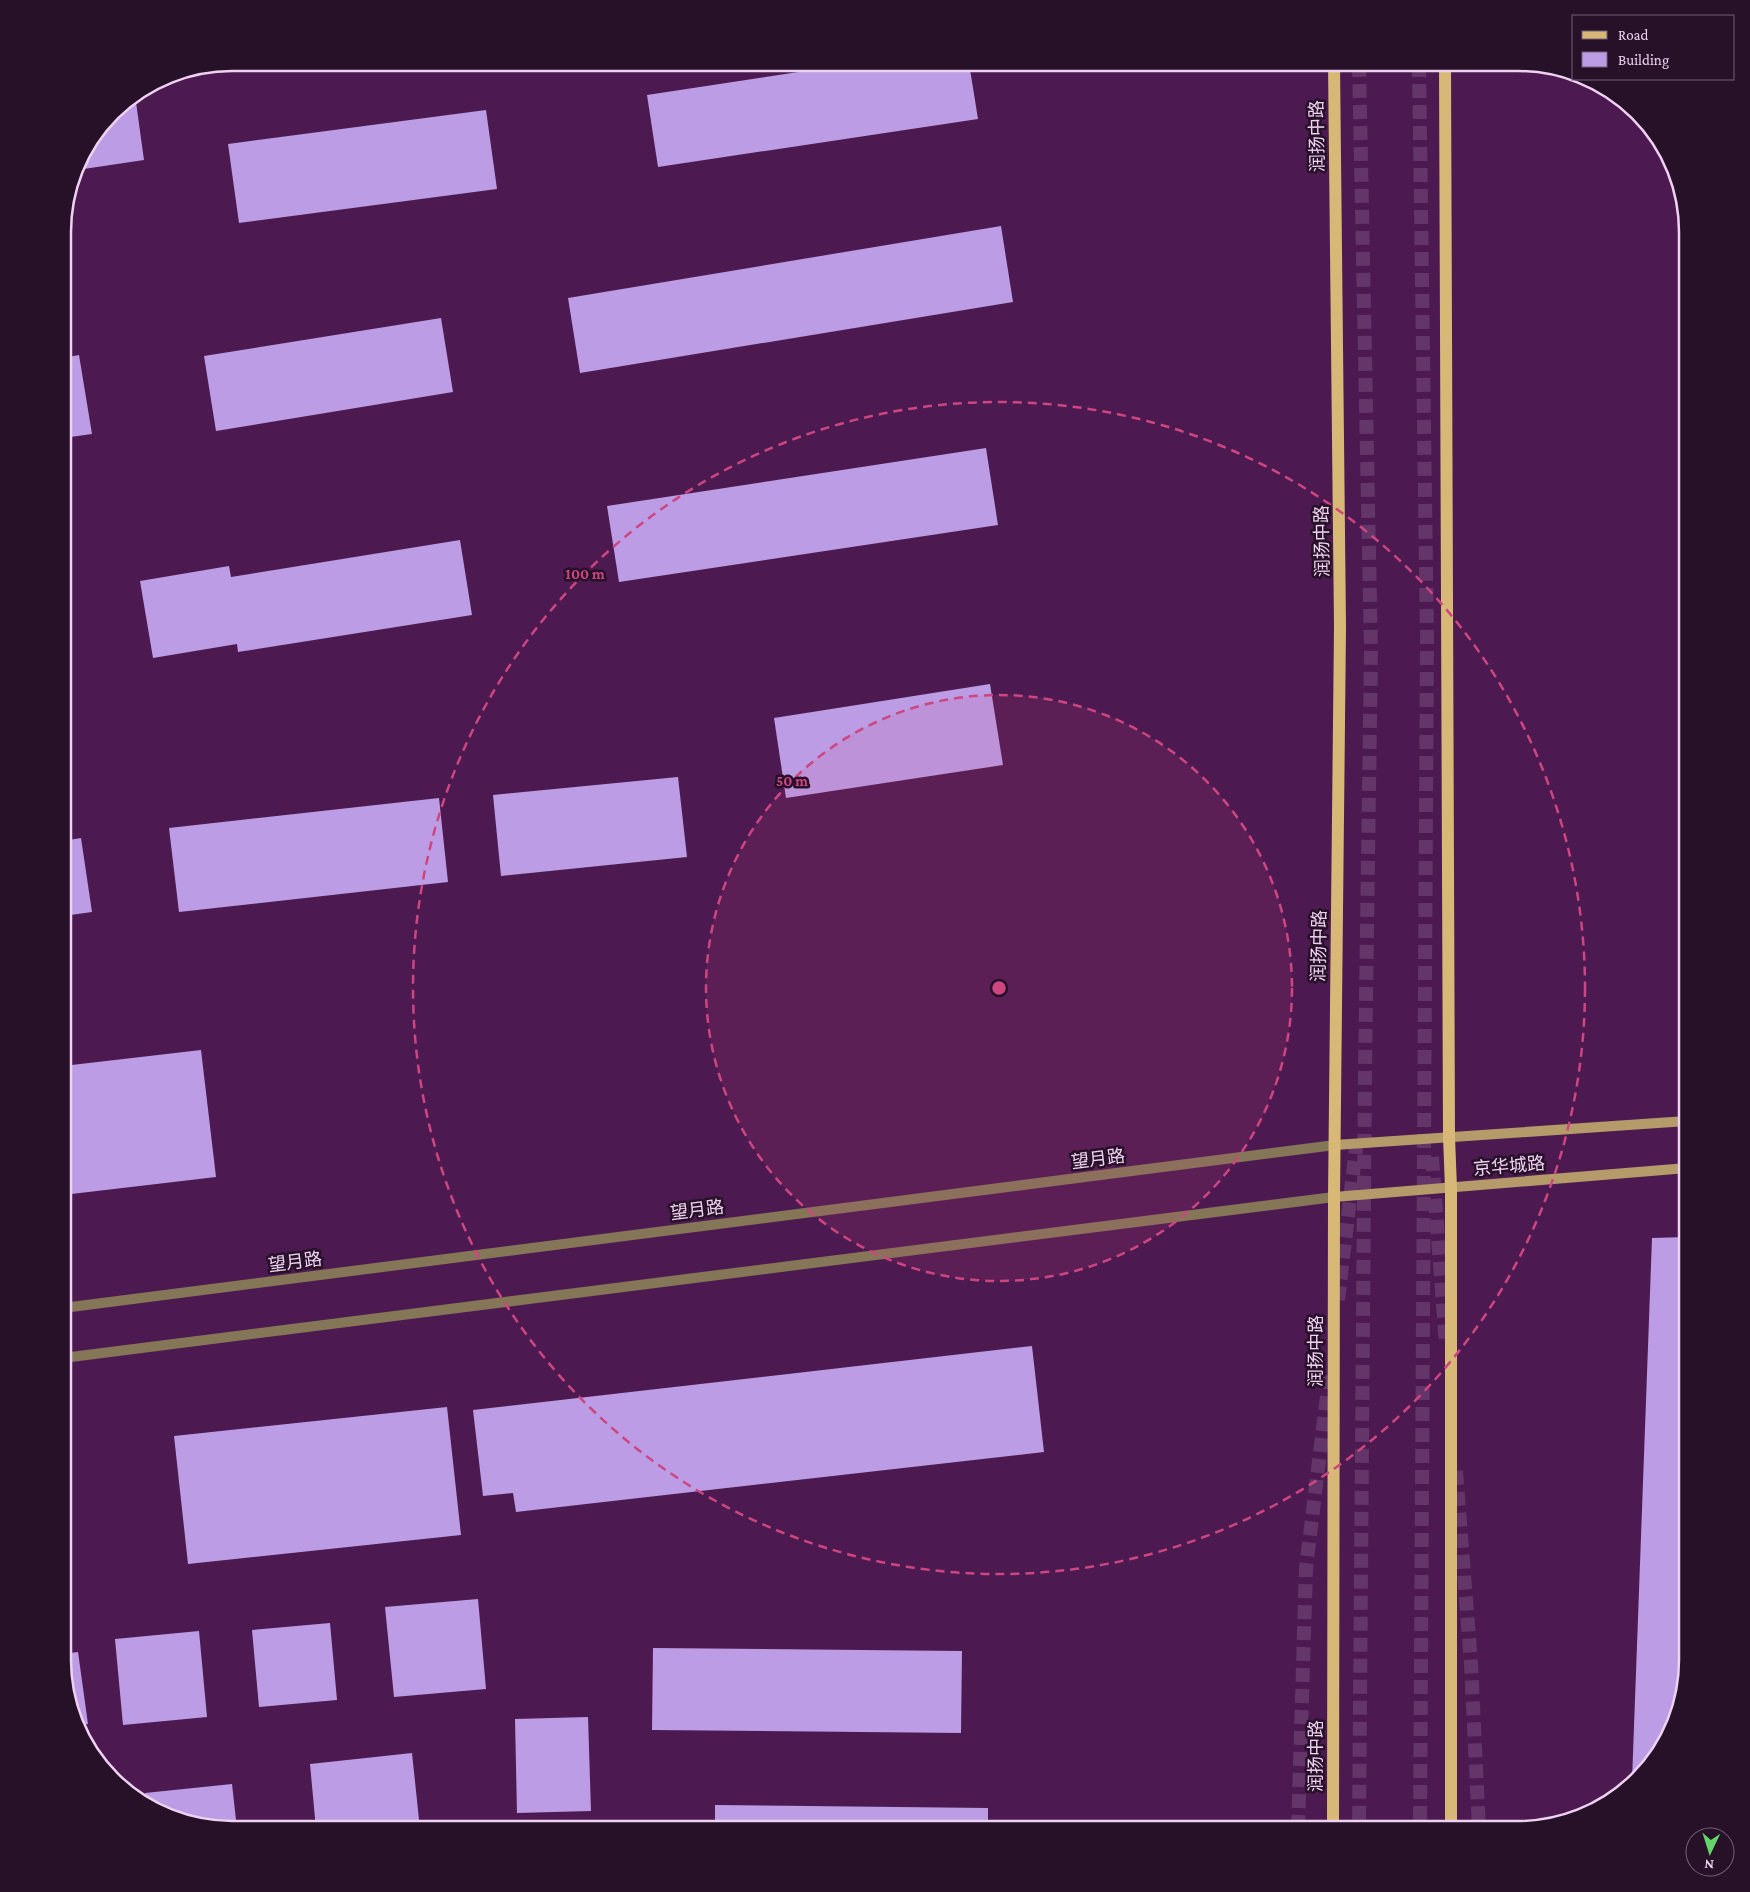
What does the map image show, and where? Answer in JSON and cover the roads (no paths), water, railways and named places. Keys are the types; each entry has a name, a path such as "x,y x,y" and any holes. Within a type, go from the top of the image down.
{"main road":[{"name":"润扬中路","path":"1333,1821 1334,1197 1340,627 1334,72"},
{"path":"1446,72 1449,1137 1451,1188 1451,1821"},
{"name":"京华城路","path":"1335,1145 1679,1122"},
{"name":"京华城路","path":"1334,1197 1679,1169"}],"street":[{"name":"望月路","path":"71,1307 1335,1145"},
{"path":"71,1357 1334,1197"}],"tunnel":[{"path":"1359,72 1371,650 1365,1069 1359,1821"},
{"path":"1419,72 1427,641 1420,1821"},
{"path":"1338,1300 1357,1140"},
{"path":"1432,1157 1446,1345"},
{"path":"1298,1821 1306,1568 1330,1371"},
{"path":"1456,1471 1471,1664 1479,1821"}]}
